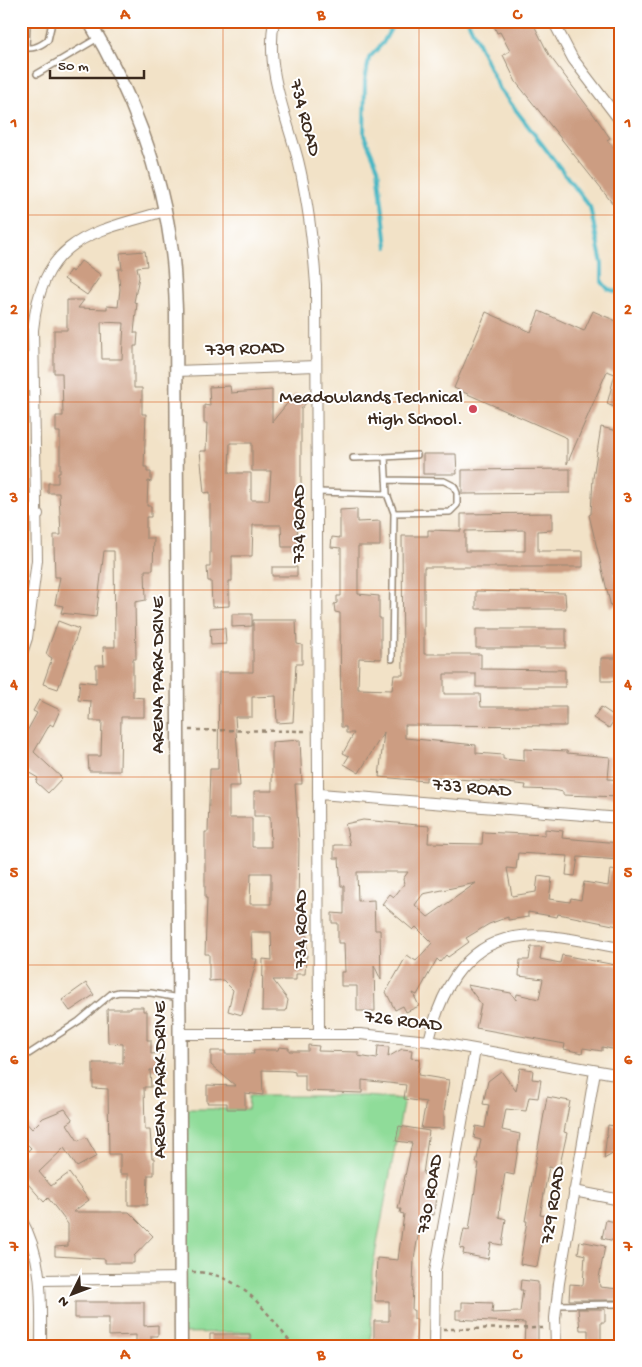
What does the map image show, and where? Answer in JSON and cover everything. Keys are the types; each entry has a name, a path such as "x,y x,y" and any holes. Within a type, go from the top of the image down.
{"street":[{"name":"ARENA PARK DRIVE","path":"89,21 118,72 156,174 172,253 176,310 181,1346"},
{"name":"734 ROAD","path":"274,21 271,49 274,74 298,161 313,244 316,285 320,731 320,1032"},
{"path":"553,21 573,59 621,122"},
{"path":"21,656 27,638 33,602 37,560 38,514 33,330 35,311 43,283 59,258 72,245 83,238 100,229 165,211"},
{"name":"739 ROAD","path":"176,370 316,366"},
{"path":"21,513 38,514"},
{"name":"733 ROAD","path":"320,794 621,818"},
{"path":"429,1041 440,1001 457,973 478,952 497,942 513,937 538,936 621,948"},
{"name":"726 ROAD","path":"179,1034 320,1032 429,1041 621,1075"},
{"name":"730 ROAD","path":"434,1346 435,1272 475,1050"},
{"name":"729 ROAD","path":"556,1346 557,1305 574,1190 595,1071"},
{"path":"574,1190 621,1200"},
{"path":"21,1219 36,1252 41,1280 41,1346"},
{"path":"41,1280 181,1276"}],"lane":[{"path":"21,60 27,21"},
{"path":"24,47 36,47 48,40 51,27 49,21"},
{"path":"37,74 98,37"},
{"path":"353,458 417,455"},
{"path":"385,457 388,494 394,514 392,659"},
{"path":"386,480 444,481 454,486 457,493 457,505 450,512 394,514"},
{"path":"317,492 388,494"},
{"path":"21,1059 80,1021 111,994 136,992 179,998"},
{"path":"557,1305 617,1304"}],"path":[{"path":"178,730 320,731"},
{"path":"181,1276 205,1272 223,1276 231,1281 256,1300 293,1346"},
{"path":"434,1329 556,1328"}],"green space":[{"path":"249,1096 363,1096 404,1099 372,1271 371,1346 251,1346 251,1332 180,1333 180,1109 248,1109"}],"building":[{"path":"492,21 532,21 549,55 594,115 610,138 607,140 621,157 621,214 516,82 503,55 510,51 500,32 497,33"},
{"path":"145,251 147,266 137,267 139,277 134,302 137,303 134,333 138,333 137,346 134,346 134,388 142,388 142,414 146,414 144,467 147,467 147,472 151,472 151,482 148,481 147,506 151,506 151,517 146,517 146,538 154,538 153,570 145,570 146,600 135,602 136,659 133,659 133,697 144,698 144,717 121,717 120,771 89,771 88,756 101,756 102,721 90,721 91,701 78,700 80,681 96,683 96,665 104,665 103,647 115,647 114,551 104,551 96,617 61,613 63,606 55,604 60,577 55,577 54,546 54,535 61,535 59,493 48,493 48,483 58,483 58,473 60,473 60,432 56,432 56,416 63,416 62,373 54,373 54,330 67,330 67,300 84,300 78,308 107,309 107,306 118,307 120,289 118,269 122,269 120,253","holes":["101,322 124,323 122,359 102,359"]},
{"path":"81,261 101,275 87,295 64,279 70,270 73,272"},
{"path":"539,311 584,331 593,311 621,323 621,410 607,404 615,374 607,371 567,464 567,438 454,388 486,312 531,332"},
{"path":"230,386 231,393 272,390 272,422 295,394 306,403 301,409 301,523 297,523 298,547 282,547 281,525 253,525 252,556 232,556 229,606 212,607 211,581 208,581 207,567 210,567 210,492 204,493 200,451 206,451 207,423 204,423 204,405 210,406 209,387","holes":["230,443 252,443 252,471 271,471 269,500 251,500 251,473 229,473"]},
{"path":"601,427 621,432 621,572 614,573 620,589 618,590 621,603 611,607 589,515 591,514 593,478"},
{"path":"423,454 456,454 457,474 423,474"},
{"path":"570,469 570,493 462,494 462,470"},
{"path":"357,509 357,522 380,521 380,546 358,546 358,594 379,596 381,659 359,658 358,689 392,690 394,675 403,675 402,536 428,536 428,530 461,531 461,514 552,513 552,530 538,531 538,551 583,551 583,567 424,567 424,654 481,654 481,669 565,670 565,687 476,687 476,674 444,674 444,694 480,694 481,707 566,707 566,726 405,725 405,738 476,745 476,753 503,755 503,759 524,761 524,749 567,751 567,753 610,757 608,779 621,780 621,797 563,795 563,792 554,790 525,789 526,785 487,781 426,777 426,781 379,777 384,732 359,773 344,764 349,756 343,753 354,733 346,733 346,727 341,727 340,613 335,612 334,604 337,603 337,596 341,596 341,548 331,547 332,537 340,538 340,510","holes":["525,530 525,551 465,551 465,531"]},
{"path":"272,567 297,567 297,576 272,576"},
{"path":"476,591 565,593 566,609 476,609"},
{"path":"232,614 252,614 252,626 232,627"},
{"path":"253,620 296,620 297,644 302,645 302,664 296,664 293,722 277,723 276,696 252,697 252,717 235,717 240,786 229,786 229,818 252,818 252,847 271,847 270,816 254,816 254,791 272,791 272,742 300,740 302,784 295,784 299,843 298,910 305,910 307,957 305,974 296,974 296,980 273,980 288,1000 286,1011 262,1011 263,959 272,960 271,932 251,932 252,959 257,959 242,1015 228,1011 233,990 223,980 209,981 209,954 205,954 207,898 205,898 205,832 208,832 210,769 218,769 219,672 253,672","holes":["251,873 271,873 271,904 250,904"]},
{"path":"58,621 79,629 58,689 43,684 52,658 46,654"},
{"path":"225,628 226,644 211,645 210,629"},
{"path":"476,629 566,629 566,648 476,648"},
{"path":"601,658 621,658 621,681 601,681"},
{"path":"39,700 60,710 53,726 50,724 34,752 62,778 48,793 36,782 38,778 21,768 21,742 37,713 33,711"},
{"path":"601,707 616,717 609,728 593,718"},
{"path":"363,820 429,826 428,843 482,844 483,832 545,835 545,829 563,831 562,838 620,843 619,860 578,857 575,876 566,875 568,856 518,853 516,869 507,868 512,896 536,892 538,876 552,878 549,899 570,902 571,898 581,900 584,882 608,886 610,870 621,871 621,922 618,926 558,914 557,917 528,912 528,917 508,920 508,917 489,924 466,938 469,942 448,957 446,955 440,962 437,959 417,995 413,993 419,1006 406,1012 403,1006 395,1010 386,992 407,955 416,961 432,943 416,927 413,930 382,904 390,894 394,897 404,884 403,879 408,872 357,872 358,901 374,900 375,930 380,930 381,980 374,965 375,1011 357,1011 357,986 341,986 341,972 345,972 344,943 338,943 338,923 332,923 332,913 344,914 344,886 341,886 339,858 334,858 334,845 350,845 345,824","holes":["476,883 428,917 415,905 423,894"]},
{"path":"531,947 542,947 540,959 560,963 562,955 621,966 621,1045 618,1045 617,1050 602,1047 602,1051 583,1048 582,1053 564,1049 565,1044 476,1028 481,1004 467,985 511,993 516,1000 517,994 539,999 543,979 519,976 520,960 529,960"},
{"path":"86,983 94,995 70,1011 62,1000"},
{"path":"131,1007 143,1007 143,1011 147,1011 147,1040 151,1040 151,1054 163,1053 164,1070 150,1070 151,1087 144,1087 145,1130 150,1130 152,1158 154,1158 154,1175 148,1175 147,1205 128,1205 128,1174 120,1174 120,1154 109,1154 108,1089 93,1088 93,1063 123,1063 123,1044 108,1043 107,1009 131,1009"},
{"path":"308,1045 319,1046 318,1051 358,1052 358,1056 377,1059 378,1046 389,1047 388,1057 402,1049 412,1050 411,1058 420,1059 418,1075 449,1080 444,1112 444,1129 421,1128 426,1102 404,1099 406,1085 362,1080 362,1093 305,1091 305,1075 295,1075 295,1072 291,1071 262,1070 263,1095 245,1093 245,1109 227,1109 227,1103 207,1103 207,1085 236,1086 211,1065 211,1051 225,1051 225,1054 254,1054 253,1050 278,1050 279,1047 289,1048 289,1051 308,1051"},
{"path":"520,1068 533,1070 532,1079 541,1080 538,1098 529,1097 526,1111 506,1109 502,1130 520,1134 514,1175 505,1173 499,1217 506,1219 502,1245 491,1243 488,1259 463,1254 464,1249 460,1248 464,1229 469,1230 479,1163 476,1163 481,1140 474,1138 476,1126 485,1128 489,1105 483,1104 488,1081 501,1071 516,1091"},
{"path":"547,1097 570,1101 564,1132 567,1133 559,1169 549,1167 540,1215 546,1216 537,1267 520,1264 527,1221 525,1221"},
{"path":"65,1109 73,1120 67,1124 78,1141 86,1137 97,1156 77,1167 64,1148 39,1172 51,1186 69,1173 89,1200 73,1212 129,1212 153,1236 134,1256 134,1263 105,1263 105,1259 55,1256 55,1247 68,1246 68,1224 48,1198 44,1202 21,1176 21,1157 31,1148 21,1138 21,1117 32,1129 43,1118"},
{"path":"608,1125 621,1127 621,1149 604,1159"},
{"path":"399,1126 429,1131 423,1174 428,1175 425,1191 436,1194 434,1215 422,1213 414,1259 412,1310 414,1310 414,1319 417,1319 416,1346 374,1344 374,1321 389,1321 389,1301 375,1301 377,1258 398,1260 404,1214 400,1213 401,1209 398,1209 412,1143 396,1141"},
{"path":"606,1220 621,1223 619,1242 602,1238"},
{"path":"580,1241 605,1246 599,1278 600,1287 619,1289 618,1300 569,1300 570,1284 583,1285 585,1255 578,1253"},
{"path":"521,1280 538,1282 538,1346 524,1346 525,1323 456,1319 456,1310 462,1310 462,1302 493,1303 492,1313 520,1312 523,1290 520,1290"},
{"path":"75,1302 144,1302 144,1326 158,1325 158,1336 151,1336 151,1346 136,1346 136,1335 109,1336 109,1318 75,1318"},
{"path":"578,1309 605,1309 605,1322 601,1322 601,1346 588,1346 588,1330 580,1330"},
{"path":"210,1334 250,1334 250,1346 210,1346"}],"waterway":[{"path":"387,247 378,168 364,135 365,81 369,58 383,43 395,21"},
{"path":"468,21 499,88 590,207 602,264 602,282 608,289 621,293"}],"place":[{"name":"Meadowlands Technical High School.","path":"473,409"}]}
